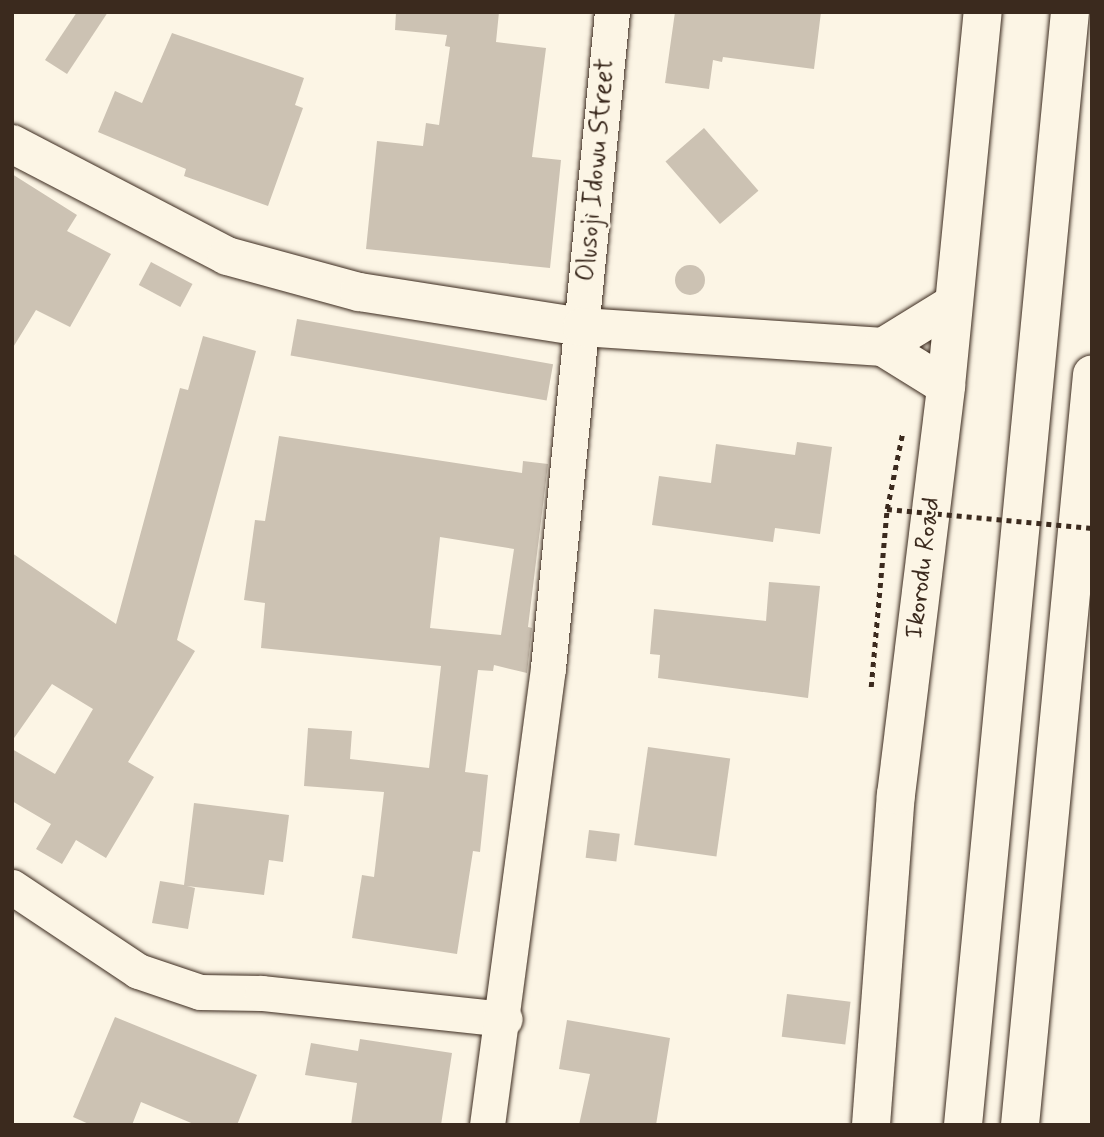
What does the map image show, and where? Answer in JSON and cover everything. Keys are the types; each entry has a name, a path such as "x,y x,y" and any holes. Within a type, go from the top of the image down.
{"main road":[{"name":"Ikorodu Road","path":"871,1125 895,795 946,386 983,12"},
{"path":"963,1125 1070,12"},
{"path":"12,144 227,256 359,292 582,327 883,346 946,386"},
{"path":"883,346 953,304"},
{"path":"1020,1125 1092,374"}],"street":[{"name":"Olusoji Idowu Street","path":"487,1125 505,1018 548,668 612,12"},
{"path":"12,887 138,971 200,992 262,993 505,1018"}],"path":[{"path":"870,694 887,509 903,427"},
{"path":"887,509 1092,528"}],"building":[{"path":"77,12 108,12 67,74 45,60"},
{"path":"396,12 499,12 496,42 546,48 532,157 561,160 550,268 366,249 377,141 423,146 426,123 439,125 450,47 445,46 447,35 395,30"},
{"path":"675,12 821,12 814,69 723,57 722,62 713,60 709,89 665,83"},
{"path":"172,33 304,78 295,105 303,108 268,206 184,176 186,169 98,132 115,91 142,103"},
{"path":"704,128 758,191 720,224 666,161"},
{"path":"12,174 77,215 67,231 111,254 70,327 36,310 12,349"},
{"path":"151,262 192,284 180,307 139,285"},
{"path":"690,265 700,270 705,280 700,290 690,295 680,290 675,280 680,270"},
{"path":"297,319 553,364 547,401 291,355"},
{"path":"203,336 256,351 177,640 195,651 128,762 154,777 106,858 76,840 62,864 36,849 51,824 12,801 12,749 55,774 93,709 52,684 12,741 12,553 116,624 180,388 188,390"},
{"path":"279,436 522,473 523,461 548,464 528,627 532,628 527,673 494,665 493,671 478,670 465,772 488,775 480,852 473,851 457,954 352,938 362,875 374,877 384,792 304,786 308,728 352,731 350,759 429,768 441,666 261,648 265,603 244,600 255,520 265,521","holes":["440,537 514,549 501,635 430,628"]},
{"path":"797,442 832,447 820,534 775,528 773,542 652,525 659,476 711,483 716,444 795,455"},
{"path":"769,582 820,586 808,698 658,678 660,655 650,654 654,609 766,621"},
{"path":"648,747 730,759 716,857 634,845"},
{"path":"194,803 289,815 283,862 269,860 264,895 187,886 195,888 188,929 152,923 160,881 184,885"},
{"path":"589,830 620,834 616,862 586,858"},
{"path":"787,994 851,1002 845,1044 782,1037"},
{"path":"115,1017 257,1075 237,1125 196,1125 141,1102 132,1125 91,1125 73,1117"},
{"path":"567,1020 670,1038 656,1125 579,1125 590,1074 559,1069"},
{"path":"360,1039 452,1053 441,1125 351,1125 357,1083 305,1075 311,1043 358,1051"}]}
